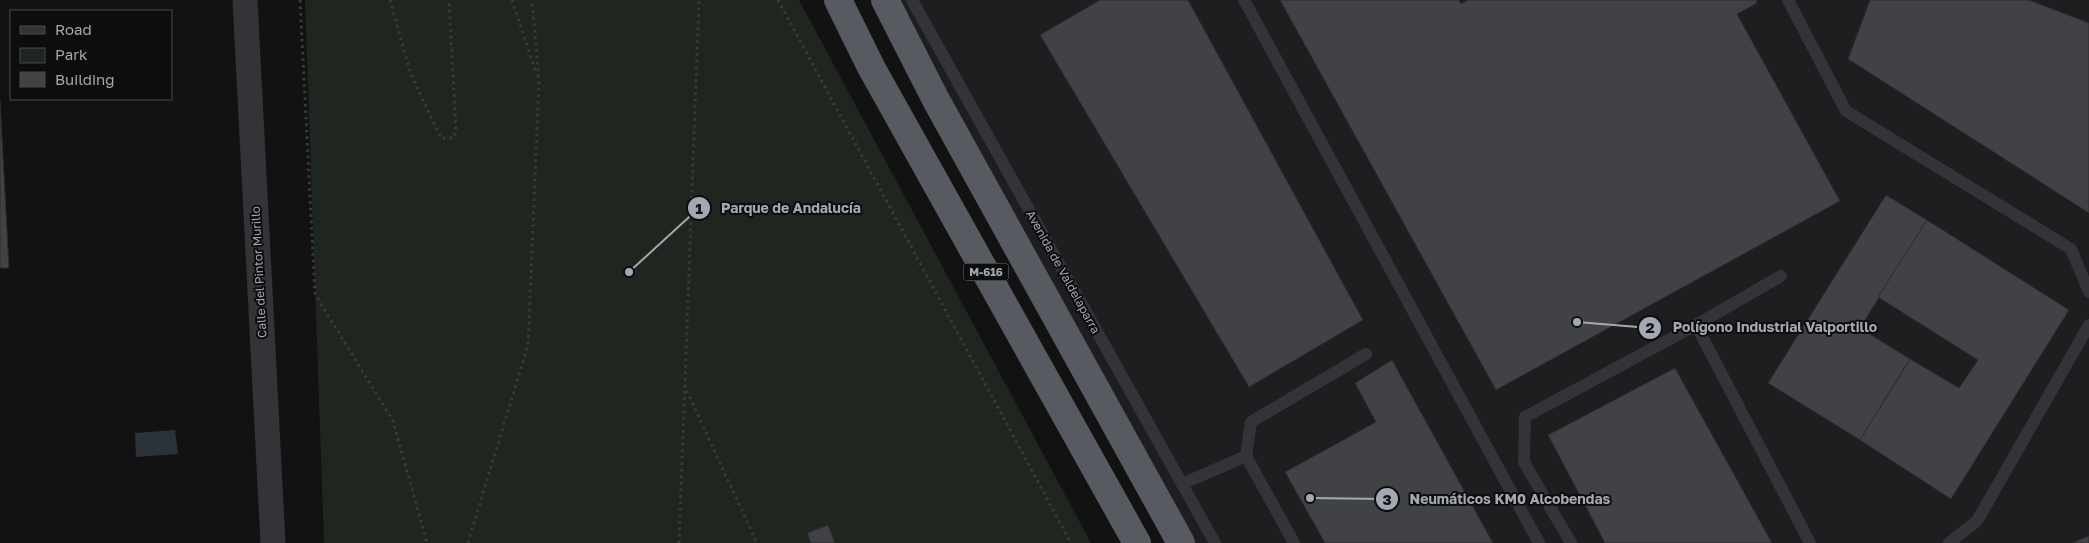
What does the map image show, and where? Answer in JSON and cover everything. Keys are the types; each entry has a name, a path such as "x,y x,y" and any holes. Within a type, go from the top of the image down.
{"highway":[{"name":"M-616","path":"838,0 871,67 1137,543"},
{"name":"M-616","path":"885,0 936,100 1181,543"}],"street":[{"name":"Calle del Pintor Murillo","path":"245,0 274,543"}],"lane":[{"name":"Avenida de Valdelaparra","path":"912,0 1215,543"},
{"path":"1244,0 1539,543"},
{"path":"1788,0 1846,111 2071,249 2089,292"},
{"path":"1571,543 1524,462 1526,417 1638,354 1696,325 1781,276"},
{"path":"1949,543 1978,521 2089,324"},
{"path":"1696,325 1810,543"},
{"path":"1294,543 1246,456 1251,422 1366,354"},
{"path":"1182,484 1246,456"}],"path":[{"path":"300,0 315,294 392,421 427,543"},
{"path":"390,0 411,75 442,138 453,138 456,131 449,0"},
{"path":"512,0 539,81"},
{"path":"468,543 528,345 539,81 532,0"},
{"path":"679,543 700,0"},
{"path":"778,0 1071,543"},
{"path":"684,382 757,543"}],"shaded area":[{"path":"885,0 2089,0 2089,543 1193,543"},
{"path":"175,430 178,454 136,457 135,433"}],"green space":[{"path":"305,0 799,0 1091,543 324,543"}],"building":[{"path":"1100,0 1188,0 1363,320 1249,387 1040,35"},
{"path":"1280,0 1459,0 1461,4 1468,0 1756,0 1757,3 1737,14 1840,201 1496,390"},
{"path":"1870,0 2029,0 2089,23 2089,213 1848,59"},
{"path":"0,101 9,268 0,268"},
{"path":"1886,195 1927,220 1860,328 1910,359 1860,440 1768,383"},
{"path":"1927,220 2069,310 1951,499 1860,440 1910,359 1959,388 1978,360 1878,297"},
{"path":"1392,360 1493,543 1325,543 1285,472 1376,422 1355,383"},
{"path":"1675,368 1772,543 1605,543 1548,435"},
{"path":"828,525 835,543 811,543 807,533"},
{"path":"2089,536 2089,543 2072,543"}],"place":[{"name":"Parque de Andalucía","path":"629,272"},
{"name":"Polígono Industrial Valportillo","path":"1577,322"},
{"name":"Neumáticos KM0 Alcobendas","path":"1310,498"}]}
